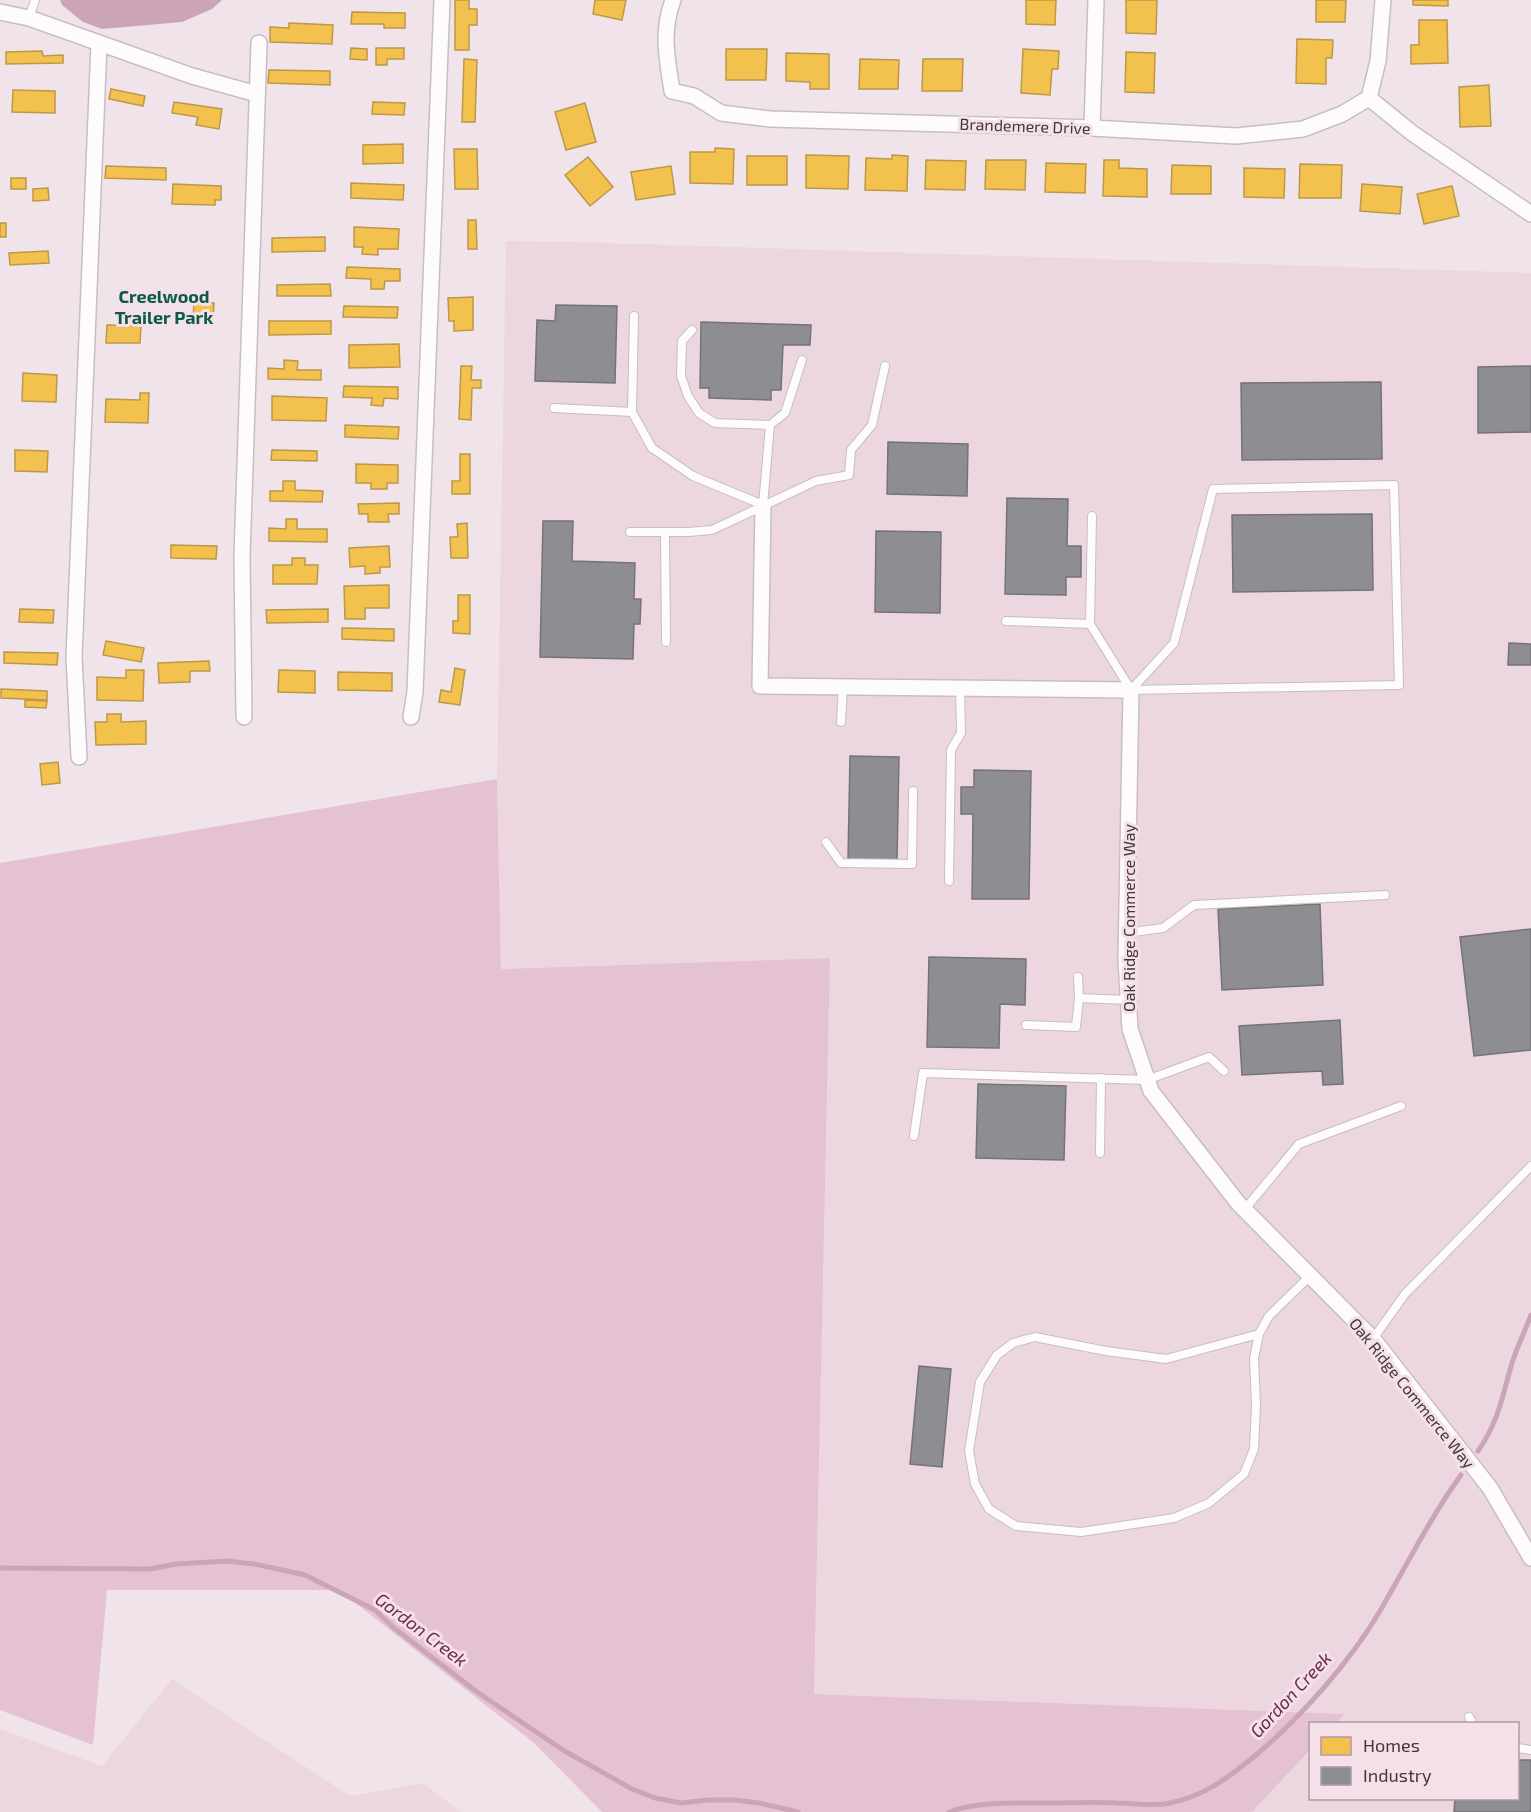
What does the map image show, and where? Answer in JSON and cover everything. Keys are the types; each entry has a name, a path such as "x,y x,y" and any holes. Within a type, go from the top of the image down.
{"street":[{"path":"411,717 416,668 442,0"},
{"name":"Brandemere Drive","path":"673,0 665,38 672,91 694,96 721,113 770,119 1092,128 1236,136 1303,129 1342,114 1369,98"},
{"path":"1092,128 1096,0"},
{"path":"1383,0 1378,61 1369,98 1412,133 1531,214"},
{"path":"0,12 29,18 192,75 257,94"},
{"path":"79,757 74,657 99,43"},
{"path":"244,717 242,557 259,43"},
{"path":"763,506 760,686 1131,690"},
{"name":"Oak Ridge Commerce Way","path":"1131,690 1126,933 1128,1000 1130,1029 1151,1091 1245,1209 1373,1339 1490,1488 1531,1558"}],"lane":[{"path":"29,18 35,0"},
{"path":"634,316 632,412 652,448 693,476 763,506"},
{"path":"692,330 682,341 681,376 688,396 699,413 715,423 770,425 785,413 802,360"},
{"path":"630,532 712,530 816,481 849,475 851,450 872,425 885,366"},
{"path":"554,408 632,412"},
{"path":"763,506 770,425"},
{"path":"1394,485 1399,685 1131,690 1174,643 1213,489 1394,485"},
{"path":"1092,516 1090,624 1131,690"},
{"path":"665,532 666,642"},
{"path":"1006,621 1090,624"},
{"path":"841,722 843,687"},
{"path":"949,881 951,750 961,733 960,688"},
{"path":"826,842 841,863 912,864 913,791"},
{"path":"1126,933 1163,928 1194,905 1385,895"},
{"path":"1026,1025 1076,1027 1079,998 1078,977"},
{"path":"1079,998 1128,1000"},
{"path":"914,1136 923,1073 1147,1080 1209,1057 1224,1071"},
{"path":"1100,1153 1101,1078"},
{"path":"1245,1209 1299,1144 1401,1106"},
{"path":"1373,1339 1405,1294 1531,1166"},
{"path":"1259,1334 1166,1359 1106,1351 1035,1337 1013,1343 997,1355 980,1382 969,1451 975,1484 989,1509 1016,1526 1081,1532 1174,1518 1209,1503 1244,1474 1254,1449 1256,1405 1254,1358 1259,1334 1269,1316 1310,1276"}],"shaded area":[{"path":"60,0 222,0 212,9 182,22 102,29 83,22 62,5"},
{"path":"506,241 1531,273 1531,1812 1252,1812 1309,1751 1309,1800 1519,1800 1519,1722 1338,1722 1344,1714 814,1694 830,958 501,969 497,779"},
{"path":"497,779 501,969 830,958 814,1694 1345,1714 1337,1722 1309,1722 1309,1751 1252,1812 602,1812 534,1743 339,1590 107,1590 93,1745 0,1710 0,863"},
{"path":"172,1679 350,1796 423,1783 461,1812 0,1812 0,1729 102,1766"}],"building: Homes":[{"path":"455,0 469,0 469,9 477,9 477,25 469,25 469,50 455,50"},
{"path":"595,0 626,0 622,20 593,14"},
{"path":"1026,0 1056,0 1055,25 1026,24"},
{"path":"1126,0 1157,0 1156,34 1126,33"},
{"path":"1316,0 1346,0 1345,22 1316,22"},
{"path":"1413,0 1448,0 1448,6 1413,5"},
{"path":"352,12 405,13 405,28 384,28 384,24 351,24"},
{"path":"1419,20 1447,20 1448,63 1411,64 1411,45 1419,45"},
{"path":"289,23 333,25 332,44 270,42 270,27 289,28"},
{"path":"1297,39 1333,40 1332,58 1326,58 1326,84 1296,83"},
{"path":"351,48 367,49 367,60 350,59"},
{"path":"376,48 404,48 404,59 387,59 387,65 376,65"},
{"path":"726,49 767,49 766,80 726,80"},
{"path":"1023,49 1059,51 1058,69 1052,69 1050,95 1021,93"},
{"path":"42,51 43,56 63,55 63,63 6,64 6,52"},
{"path":"1126,52 1155,53 1154,93 1125,92"},
{"path":"786,53 829,54 829,89 810,89 810,82 786,81"},
{"path":"464,59 477,60 475,122 462,122"},
{"path":"860,59 899,60 898,89 859,89"},
{"path":"923,59 963,59 962,91 922,91"},
{"path":"269,70 330,71 330,85 268,83"},
{"path":"1489,85 1491,126 1460,127 1459,87"},
{"path":"111,89 145,96 143,106 109,99"},
{"path":"13,90 55,91 55,113 12,112"},
{"path":"174,102 222,109 219,129 196,125 198,117 172,113"},
{"path":"373,102 405,103 404,115 372,114"},
{"path":"585,103 596,142 566,150 555,112"},
{"path":"403,144 403,163 363,164 363,145"},
{"path":"715,148 734,149 733,184 690,183 690,152 715,152"},
{"path":"454,149 477,149 478,189 455,189"},
{"path":"806,155 849,156 848,189 806,188"},
{"path":"892,155 908,156 907,191 865,190 866,158 892,159"},
{"path":"747,156 787,156 787,185 747,185"},
{"path":"588,157 613,187 590,206 565,175"},
{"path":"926,160 966,161 965,190 925,189"},
{"path":"986,160 1026,160 1025,190 985,189"},
{"path":"1104,160 1119,160 1119,168 1147,169 1147,197 1103,196"},
{"path":"1046,163 1086,164 1085,193 1045,192"},
{"path":"1300,164 1342,165 1341,198 1299,198"},
{"path":"1172,165 1211,166 1211,194 1171,194"},
{"path":"106,166 166,168 166,180 105,178"},
{"path":"671,166 675,194 636,200 631,172"},
{"path":"1244,168 1285,169 1284,198 1244,197"},
{"path":"11,178 26,178 26,189 11,189"},
{"path":"351,183 404,185 403,200 351,198"},
{"path":"173,184 221,186 221,200 215,200 215,205 172,204"},
{"path":"1362,184 1402,187 1400,214 1360,211"},
{"path":"1452,186 1459,216 1424,224 1417,194"},
{"path":"48,188 49,200 33,201 33,189"},
{"path":"468,220 476,220 477,249 468,249"},
{"path":"0,223 6,223 6,237 0,237"},
{"path":"354,227 399,229 398,249 378,249 378,255 362,254 363,247 354,247"},
{"path":"325,237 325,251 272,252 272,238"},
{"path":"48,251 49,263 10,265 9,253"},
{"path":"347,267 400,269 400,281 385,281 384,289 371,289 371,279 346,278"},
{"path":"330,284 331,296 277,296 277,285"},
{"path":"473,297 473,330 454,331 454,321 449,321 448,298"},
{"path":"194,302 214,303 213,320 193,319"},
{"path":"344,306 398,307 397,318 343,317"},
{"path":"269,321 331,321 331,334 269,335"},
{"path":"107,325 141,326 140,343 106,343"},
{"path":"399,344 400,367 349,368 349,345"},
{"path":"284,360 298,361 297,370 321,370 321,380 268,379 268,368 284,369"},
{"path":"461,366 472,366 471,380 481,380 481,388 472,388 471,420 459,419"},
{"path":"23,373 57,375 56,402 22,401"},
{"path":"344,386 398,387 398,399 384,398 383,406 371,405 372,398 343,397"},
{"path":"140,393 149,393 148,423 105,422 106,399 140,400"},
{"path":"272,396 327,398 326,421 272,420"},
{"path":"345,425 399,427 398,439 345,437"},
{"path":"15,450 48,451 47,472 15,471"},
{"path":"272,450 317,451 317,461 271,460"},
{"path":"460,454 470,454 470,494 452,494 452,481 460,481"},
{"path":"356,464 398,465 398,483 387,483 387,489 371,489 371,483 356,483"},
{"path":"283,481 295,481 295,490 323,491 322,502 270,501 270,491 283,491"},
{"path":"399,503 399,514 388,514 389,522 368,522 368,514 359,514 358,504"},
{"path":"286,519 297,519 297,529 327,529 327,542 269,541 269,528 286,529"},
{"path":"467,523 468,558 451,558 450,537 458,537 457,524"},
{"path":"171,545 217,546 216,559 171,558"},
{"path":"389,546 390,567 380,567 380,573 365,574 365,566 350,567 349,548"},
{"path":"292,558 305,558 305,565 318,565 317,584 273,584 273,565 292,565"},
{"path":"389,585 389,608 365,608 365,619 345,619 344,586"},
{"path":"458,595 470,595 470,634 453,633 453,621 458,621"},
{"path":"20,609 54,610 53,623 19,622"},
{"path":"328,609 328,622 267,623 266,610"},
{"path":"342,628 394,629 394,641 342,639"},
{"path":"106,641 144,648 141,662 103,655"},
{"path":"4,652 58,653 57,665 4,663"},
{"path":"209,661 210,671 190,671 190,682 159,683 158,663"},
{"path":"455,668 465,670 460,705 439,702 441,690 451,692"},
{"path":"126,670 144,670 143,701 97,700 97,677 126,678"},
{"path":"279,670 315,671 315,693 278,692"},
{"path":"338,672 392,673 392,691 338,690"},
{"path":"1,689 47,691 47,700 1,698"},
{"path":"25,700 47,701 46,708 25,707"},
{"path":"107,714 121,714 121,722 146,721 146,744 96,745 95,722 107,722"},
{"path":"58,762 60,783 42,785 40,764"}],"building: Industry":[{"path":"556,305 617,306 615,383 535,381 537,320 555,321"},
{"path":"701,322 811,325 810,345 783,345 781,390 771,390 771,400 709,398 709,388 700,388"},
{"path":"1531,366 1531,432 1478,433 1478,367"},
{"path":"1381,382 1382,459 1242,460 1241,383"},
{"path":"888,442 968,444 967,496 887,494"},
{"path":"1007,498 1068,499 1067,546 1081,546 1081,577 1066,577 1066,595 1005,594"},
{"path":"1372,514 1373,590 1233,592 1232,515"},
{"path":"543,521 573,521 572,561 635,563 634,599 641,599 640,624 634,624 633,659 540,657"},
{"path":"876,531 941,532 940,613 875,612"},
{"path":"1509,643 1531,644 1531,665 1508,665"},
{"path":"850,756 899,757 897,861 848,860"},
{"path":"974,770 1031,771 1029,899 972,899 973,814 961,814 961,787 974,787"},
{"path":"1320,904 1323,985 1222,990 1218,909"},
{"path":"1531,929 1531,1050 1474,1056 1460,937"},
{"path":"929,957 1026,959 1025,1005 1000,1004 999,1048 927,1047"},
{"path":"1340,1020 1343,1084 1323,1085 1322,1071 1242,1075 1239,1026"},
{"path":"978,1084 1066,1086 1064,1160 976,1158"},
{"path":"919,1366 951,1369 942,1467 910,1464"},
{"path":"1519,1760 1531,1760 1531,1812 1454,1812 1455,1800 1519,1800"}],"waterway":[{"name":"Gordon Creek","path":"1478,1451 1495,1419 1514,1357 1531,1315"},
{"name":"Gordon Creek","path":"949,1812 998,1803 1163,1804 1194,1796 1226,1778 1290,1724 1324,1688 1354,1650 1380,1611 1429,1525 1461,1475"},
{"name":"Gordon Creek","path":"0,1568 150,1569 176,1564 227,1561 254,1564 305,1575 375,1610 394,1628 477,1692 563,1750 632,1789 655,1798 681,1803 734,1800 798,1812"}],"district":[{"name":"Creelwood Trailer Park","path":"164,307"}]}
